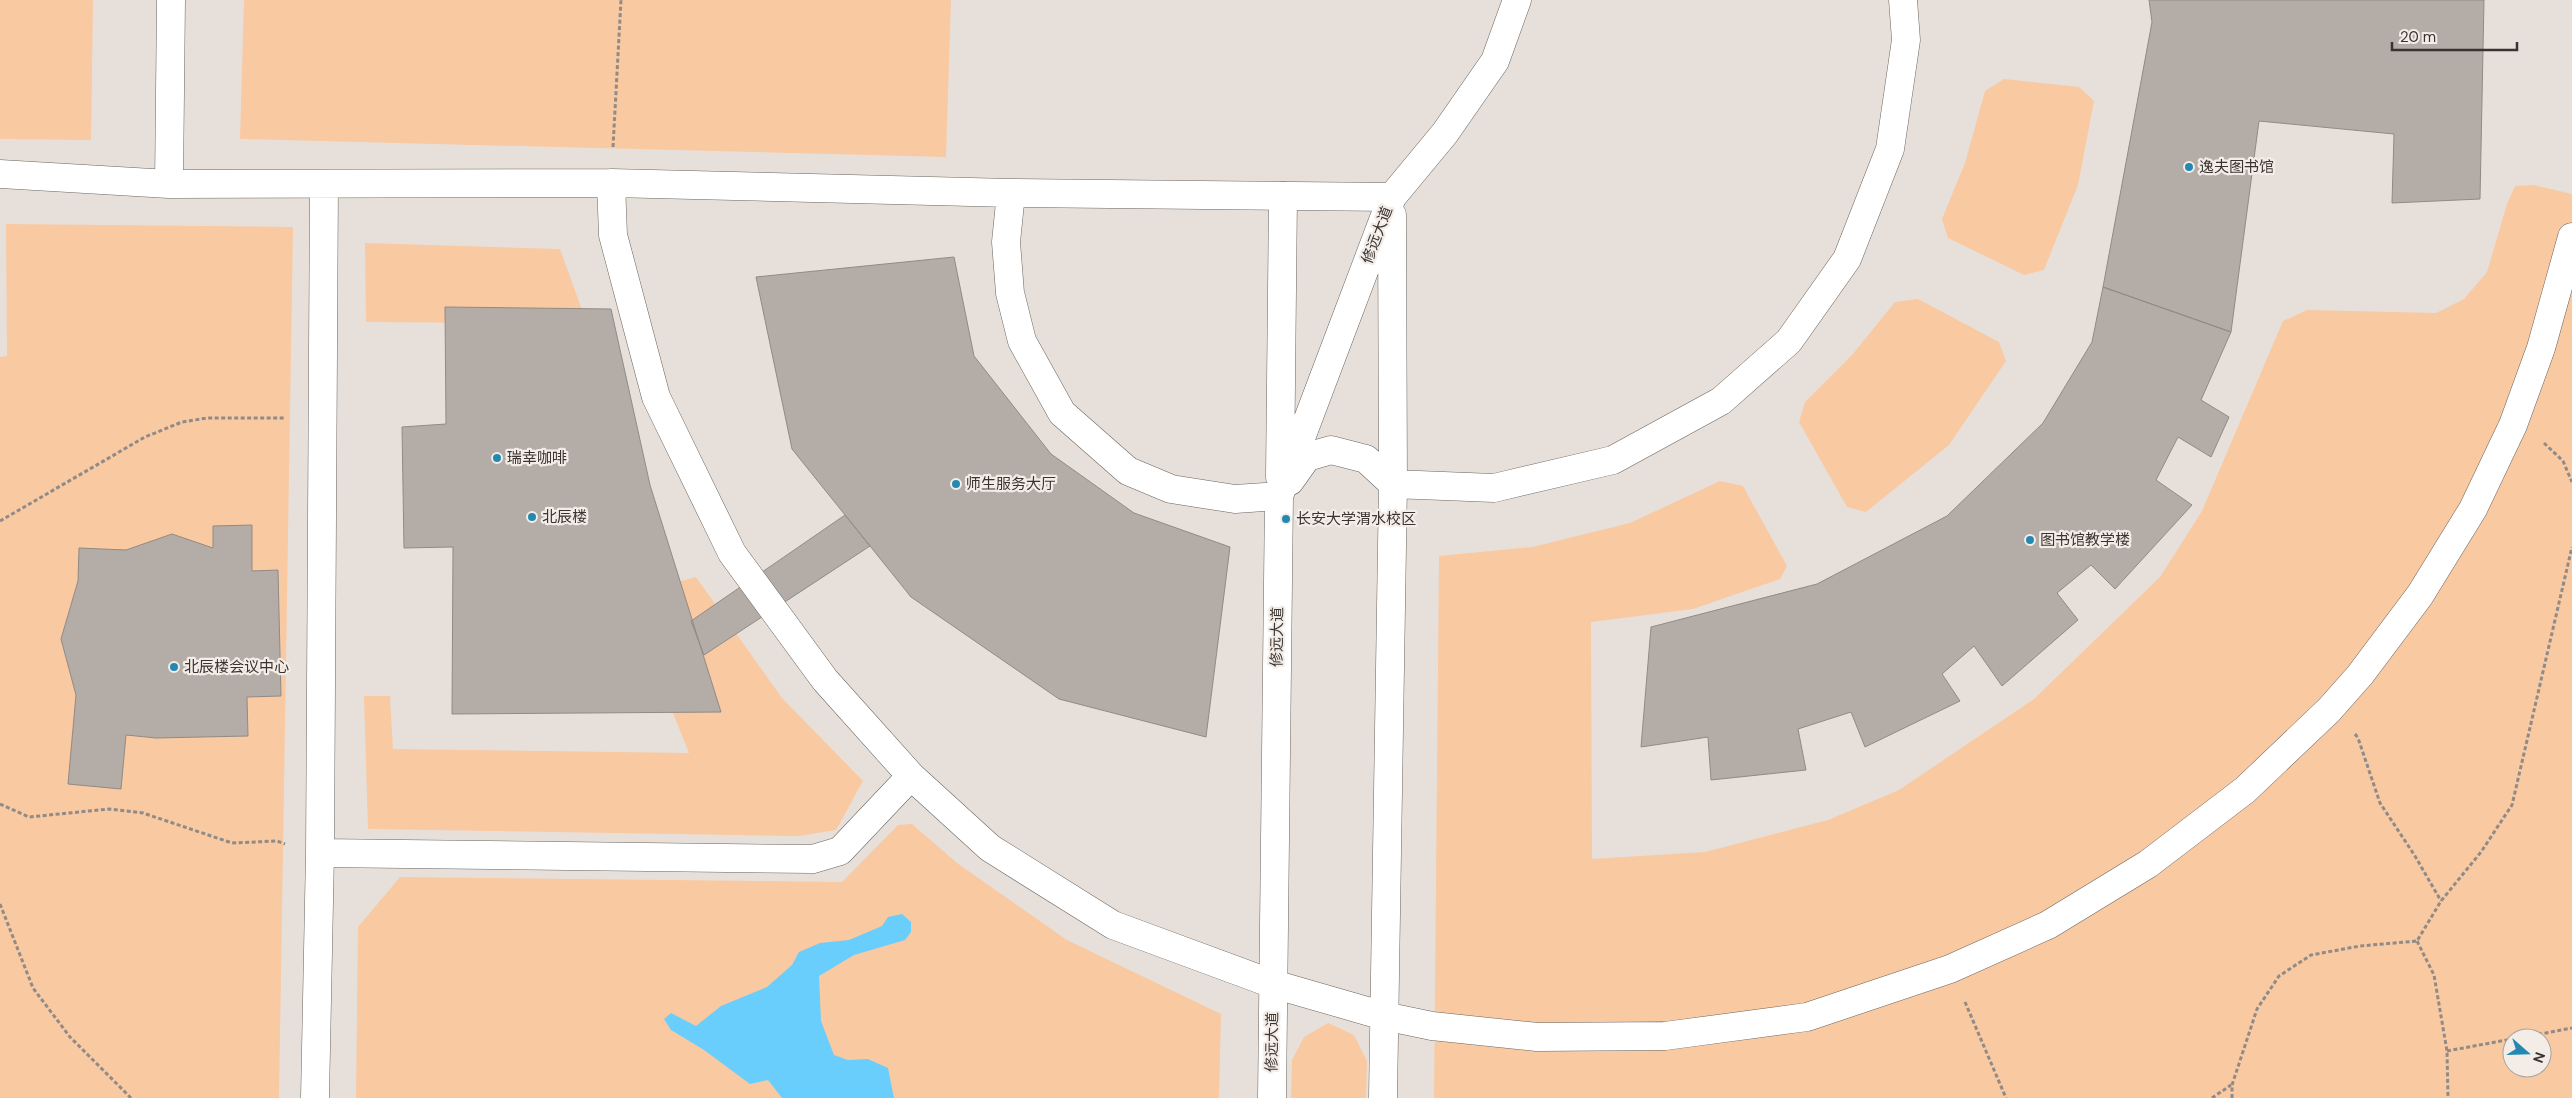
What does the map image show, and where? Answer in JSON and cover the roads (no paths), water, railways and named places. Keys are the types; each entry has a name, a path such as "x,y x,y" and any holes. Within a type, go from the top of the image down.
{"street":[{"path":"169,184 171,0"},
{"name":"修远大道","path":"1272,1098 1279,496 1392,197 1445,133 1494,60 1517,0"},
{"path":"1279,496 1307,457 1332,450 1366,459 1393,484 1494,488 1613,460 1721,401 1789,341 1847,259 1890,149 1906,40 1903,0"},
{"path":"0,174 169,184 611,183 1011,193 1392,197"},
{"path":"611,183 612,235 656,397 732,553 825,680 911,776 990,848 1112,926 1273,984 1384,1016 1432,1026 1537,1037 1665,1036 1807,1017 1950,970 2048,925 2148,864 2245,790 2329,710 2360,675 2420,595 2473,509 2513,425 2541,348 2572,237"},
{"path":"316,1098 320,852 324,184"},
{"path":"1011,193 1006,242 1010,293 1022,341 1062,413 1128,470 1171,489 1235,499 1279,496"},
{"path":"1279,496 1283,196"},
{"name":"修远大道","path":"1384,1098 1393,484 1392,197"},
{"path":"320,852 813,859 840,851 911,776"}],"water":[{"path":"902,914 911,922 911,932 905,940 854,955 819,976 821,1021 834,1055 848,1060 868,1059 888,1068 894,1098 782,1098 768,1080 750,1084 704,1050 671,1030 664,1019 671,1013 696,1026 721,1006 767,987 792,965 799,952 820,943 849,940 882,926 888,917"}],"place":[{"name":"逸夫图书馆","path":"2189,167"},
{"name":"瑞幸咖啡","path":"497,458"},
{"name":"师生服务大厅","path":"956,484"},
{"name":"北辰楼","path":"532,517"},
{"name":"长安大学渭水校区","path":"1286,519"},
{"name":"图书馆教学楼","path":"2030,540"},
{"name":"北辰楼会议中心","path":"174,667"}]}
